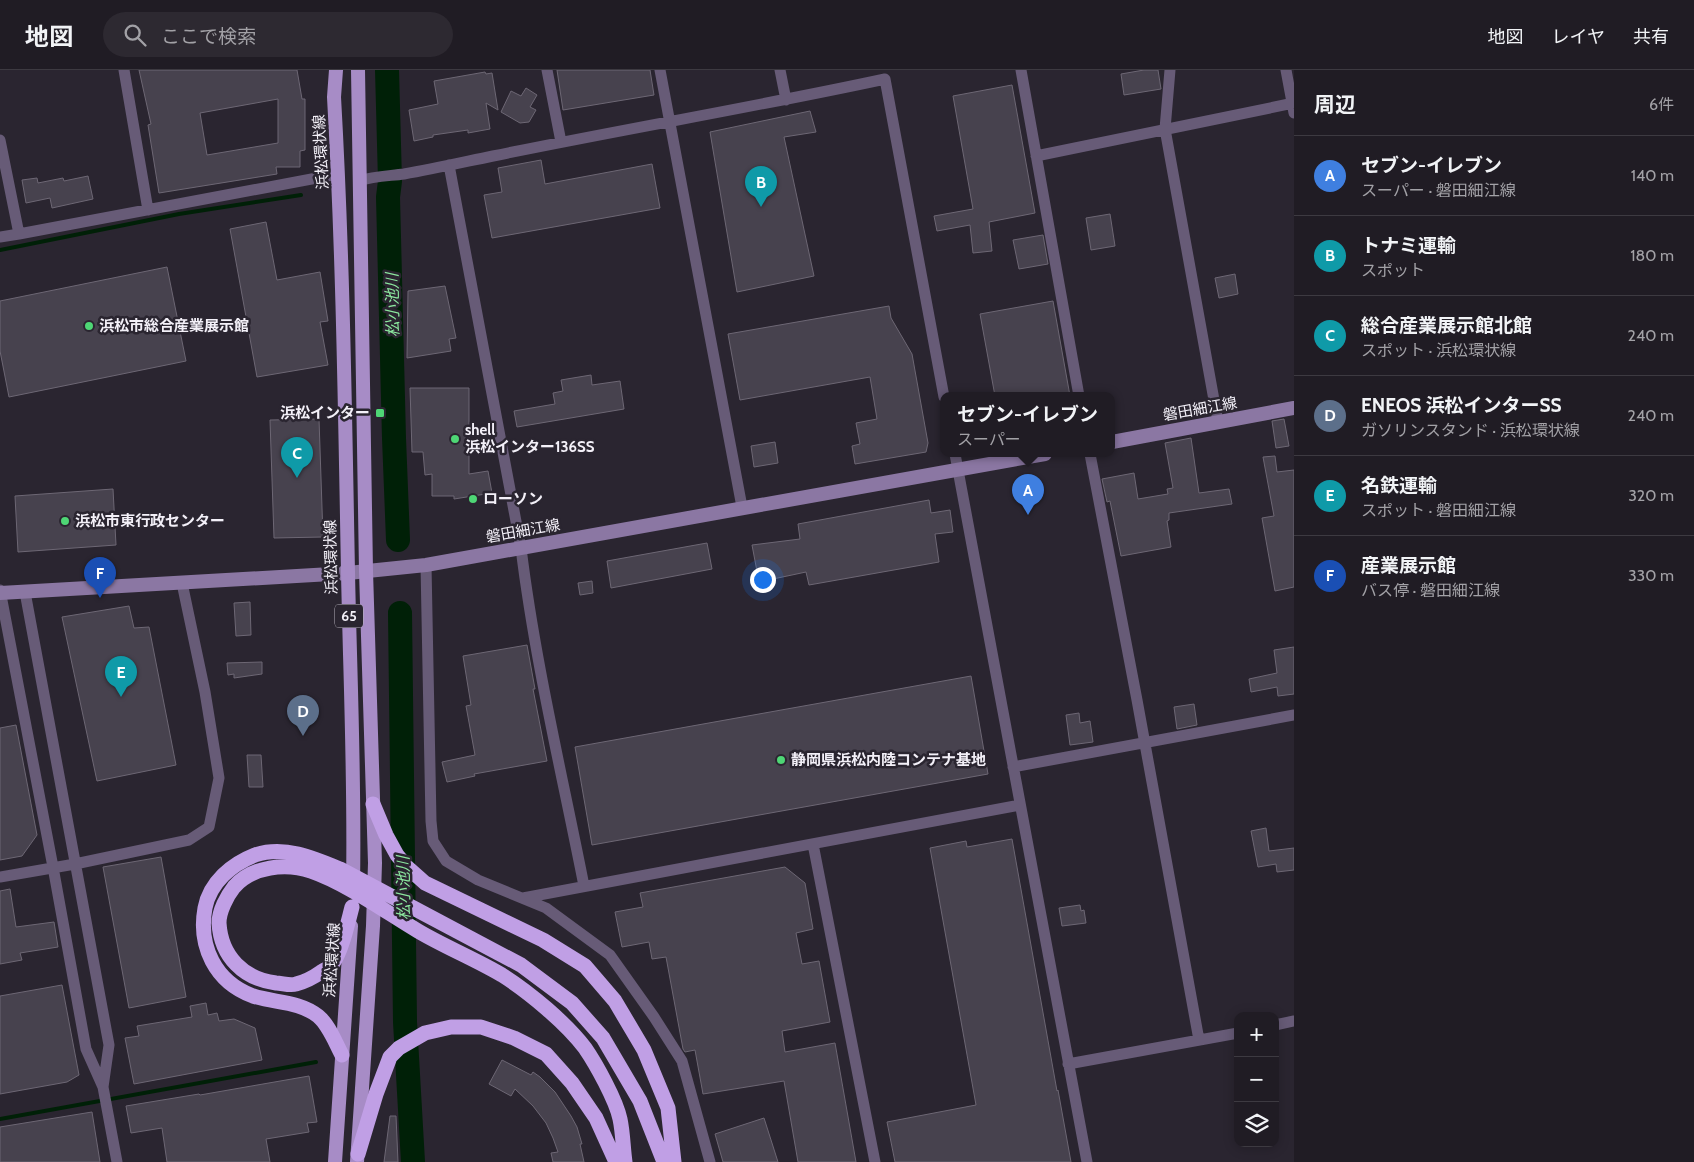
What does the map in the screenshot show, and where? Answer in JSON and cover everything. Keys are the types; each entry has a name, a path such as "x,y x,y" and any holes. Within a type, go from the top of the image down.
{"highway":[{"path":"373,804 397,855 425,883 543,940 585,966 615,1001 644,1050 668,1108 674,1162"},
{"path":"342,1055 319,1017 304,1007 252,995 225,979 208,956 204,940 203,921 207,900 216,883 229,869 246,858 262,852 287,852 312,858 340,869 521,965 572,1003 603,1038 640,1101 664,1162"},
{"path":"352,907 344,938 333,964 315,976 294,985 267,982 246,974 233,962 222,936 219,921 227,895 238,883 252,874 269,868 286,867 310,871 339,884 429,938 502,976 551,1012 584,1047 602,1078 620,1118 625,1162"},
{"path":"358,1158 385,1067 390,1057 399,1048 425,1033 451,1027 481,1027 514,1038 546,1054 572,1083 596,1118 616,1162"}],"main road":[{"name":"浜松環状線","path":"335,1162 352,907 354,830 343,310 334,97 336,70"},
{"name":"65","path":"358,70 365,179 366,572 373,804 373,926 358,1158"},
{"name":"磐田細江線","path":"1115,441 1294,408"},
{"name":"磐田細江線","path":"0,592 366,572 426,565 1028,457"}],"street":[{"path":"124,70 148,210"},
{"path":"547,70 561,142"},
{"path":"660,70 742,508"},
{"path":"780,70 786,100"},
{"path":"1021,70 1078,392"},
{"path":"1170,70 1165,129 1218,422"},
{"path":"1036,156 1165,129 1293,106 1286,70"},
{"path":"365,179 403,174 885,79 943,392"},
{"path":"0,140 19,234"},
{"path":"449,165 521,548 526,591 584,886"},
{"path":"0,237 338,174"},
{"path":"956,457 1087,1162"},
{"path":"1091,457 1199,1040"},
{"path":"426,565 433,841 446,861 478,880 546,908 610,955 654,1017 682,1061 710,1162"},
{"path":"0,877 75,864 189,840 209,826 219,778 206,692 182,583"},
{"path":"0,592 86,1049 104,1090 117,1162"},
{"path":"25,592 109,1045 104,1090"},
{"path":"1013,767 1294,715"},
{"path":"522,898 1020,805"},
{"path":"813,844 874,1162"},
{"path":"1279,1025 1294,1022"},
{"path":"1068,1064 1234,1033"}],"building":[{"path":"139,70 297,70 302,99 305,99 305,150 300,151 300,167 276,167 277,174 159,193 148,125 151,124","holes":["278,99 278,143 207,155 200,113"]},
{"path":"557,70 650,70 654,95 563,110"},
{"path":"1144,70 1158,70 1161,89 1124,95 1121,74"},
{"path":"485,72 486,74 492,73 498,110 486,103 490,129 468,133 468,130 433,135 433,137 414,141 409,110 438,104 434,81"},
{"path":"1012,85 1035,213 989,222 992,251 973,253 970,225 937,231 934,216 973,209 953,96"},
{"path":"526,88 537,95 530,107 536,110 529,122 520,123 501,112 511,91 521,96"},
{"path":"810,111 816,132 784,137 814,276 737,292 710,132"},
{"path":"541,160 545,184 652,164 660,208 492,238 484,195 502,192 498,168"},
{"path":"88,176 93,199 52,208 50,198 26,203 22,180 37,178 38,183 63,178 64,181"},
{"path":"1110,214 1115,246 1091,250 1086,218"},
{"path":"266,222 277,280 320,272 328,321 320,322 328,365 257,377 230,229"},
{"path":"1043,235 1048,264 1019,269 1013,240"},
{"name":"浜松市総合産業展示館","path":"167,267 186,361 9,397 0,351 0,301"},
{"path":"1235,274 1238,294 1219,298 1215,278"},
{"path":"445,286 456,338 449,339 451,351 407,358 408,291"},
{"path":"1053,301 1069,392 994,392 980,314"},
{"path":"889,306 891,318 912,354 928,443 926,452 855,464 852,446 860,444 856,423 877,419 870,377 740,400 728,334"},
{"path":"591,375 592,385 620,381 624,409 517,427 514,411 555,404 553,393 563,391 561,380"},
{"path":"410,388 469,388 469,474 488,471 492,493 454,499 454,496 432,496 432,474 425,475 423,452 412,452"},
{"path":"319,419 323,537 274,538 270,420"},
{"path":"1284,419 1289,446 1276,448 1272,421"},
{"path":"1191,438 1199,493 1229,489 1232,504 1169,513 1169,520 1167,521 1171,547 1121,556 1110,501 1107,502 1102,479 1134,473 1138,499 1168,494 1167,489 1173,488 1165,443"},
{"path":"775,442 778,463 754,467 751,446"},
{"path":"1275,456 1277,472 1294,470 1294,587 1275,591 1262,518 1274,516 1263,457"},
{"name":"浜松市東行政センター","path":"113,489 116,545 18,552 15,496"},
{"path":"929,500 931,513 950,510 953,532 935,534 939,562 809,585 806,572 759,582 752,545 800,539 798,524"},
{"path":"707,543 712,569 611,588 607,561"},
{"path":"592,581 593,593 580,595 578,583"},
{"path":"250,602 251,635 236,636 234,603"},
{"path":"129,606 134,628 149,627 176,765 97,781 62,617"},
{"path":"527,645 535,689 533,689 547,761 474,774 475,776 447,782 442,762 475,755 466,706 471,705 463,656"},
{"path":"1294,647 1294,694 1278,696 1277,687 1251,692 1249,679 1277,673 1274,650"},
{"path":"262,662 262,674 234,678 234,674 228,675 227,663"},
{"name":"静岡県浜松内陸コンテナ基地","path":"971,676 988,774 592,845 575,747"},
{"path":"1194,704 1197,725 1177,729 1174,707"},
{"path":"1079,713 1080,723 1090,721 1093,742 1070,745 1066,715"},
{"path":"16,725 37,835 22,856 0,860 0,728"},
{"path":"247,755 261,755 263,787 249,787"},
{"path":"1266,828 1269,851 1294,848 1294,870 1277,872 1276,864 1258,867 1251,831"},
{"path":"1012,839 1071,1162 895,1162 887,1122 976,1105 930,848 966,841 967,847"},
{"path":"161,857 186,997 129,1008 103,867"},
{"path":"785,867 805,883 813,929 796,933 802,964 819,961 830,1022 782,1031 785,1052 835,1043 856,1162 798,1162 784,1081 703,1094 695,1050 685,1052 683,1049 666,957 652,959 649,942 622,947 615,912 643,907 640,893"},
{"path":"10,889 16,927 54,922 58,947 20,953 22,960 0,964 0,891"},
{"path":"1080,905 1081,911 1084,910 1086,923 1062,926 1059,908"},
{"path":"62,985 79,1075 67,1082 0,1094 0,996"},
{"path":"206,1003 208,1015 217,1013 219,1021 234,1019 255,1028 262,1060 134,1084 125,1038 139,1036 137,1026 192,1017 190,1006"},
{"path":"502,1060 531,1075 533,1072 555,1092 577,1127 582,1144 580,1144 584,1162 553,1162 551,1153 558,1152 553,1138 546,1123 533,1106 515,1089 511,1096 489,1084"},
{"path":"309,1076 317,1122 307,1123 309,1132 266,1139 270,1162 167,1162 162,1128 131,1133 126,1106"},
{"path":"92,1112 100,1162 0,1162 0,1127"},
{"path":"390,1116 396,1116 398,1162 384,1162"},
{"path":"764,1118 778,1162 723,1162 715,1134"}],"waterway":[{"name":"松小池川","path":"387,70 390,181 388,197 398,540"},
{"path":"0,250 179,214 301,195"},
{"name":"松小池川","path":"400,613 405,1022 413,1162"},
{"path":"0,1119 316,1062"}],"place":[{"name":"トナミ運輸","path":"761,207"},
{"name":"浜松市総合産業展示館","path":"89,326"},
{"name":"浜松インター","path":"380,413"},
{"name":"shell 浜松インター136SS","path":"455,439"},
{"name":"総合産業展示館北館","path":"297,478"},
{"name":"ローソン","path":"473,499"},
{"name":"セブン-イレブン","path":"1028,515"},
{"name":"浜松市東行政センター","path":"65,521"},
{"name":"産業展示館","path":"100,598"},
{"name":"名鉄運輸","path":"121,697"},
{"name":"ENEOS 浜松インターSS","path":"303,736"},
{"name":"静岡県浜松内陸コンテナ基地","path":"781,760"}]}
